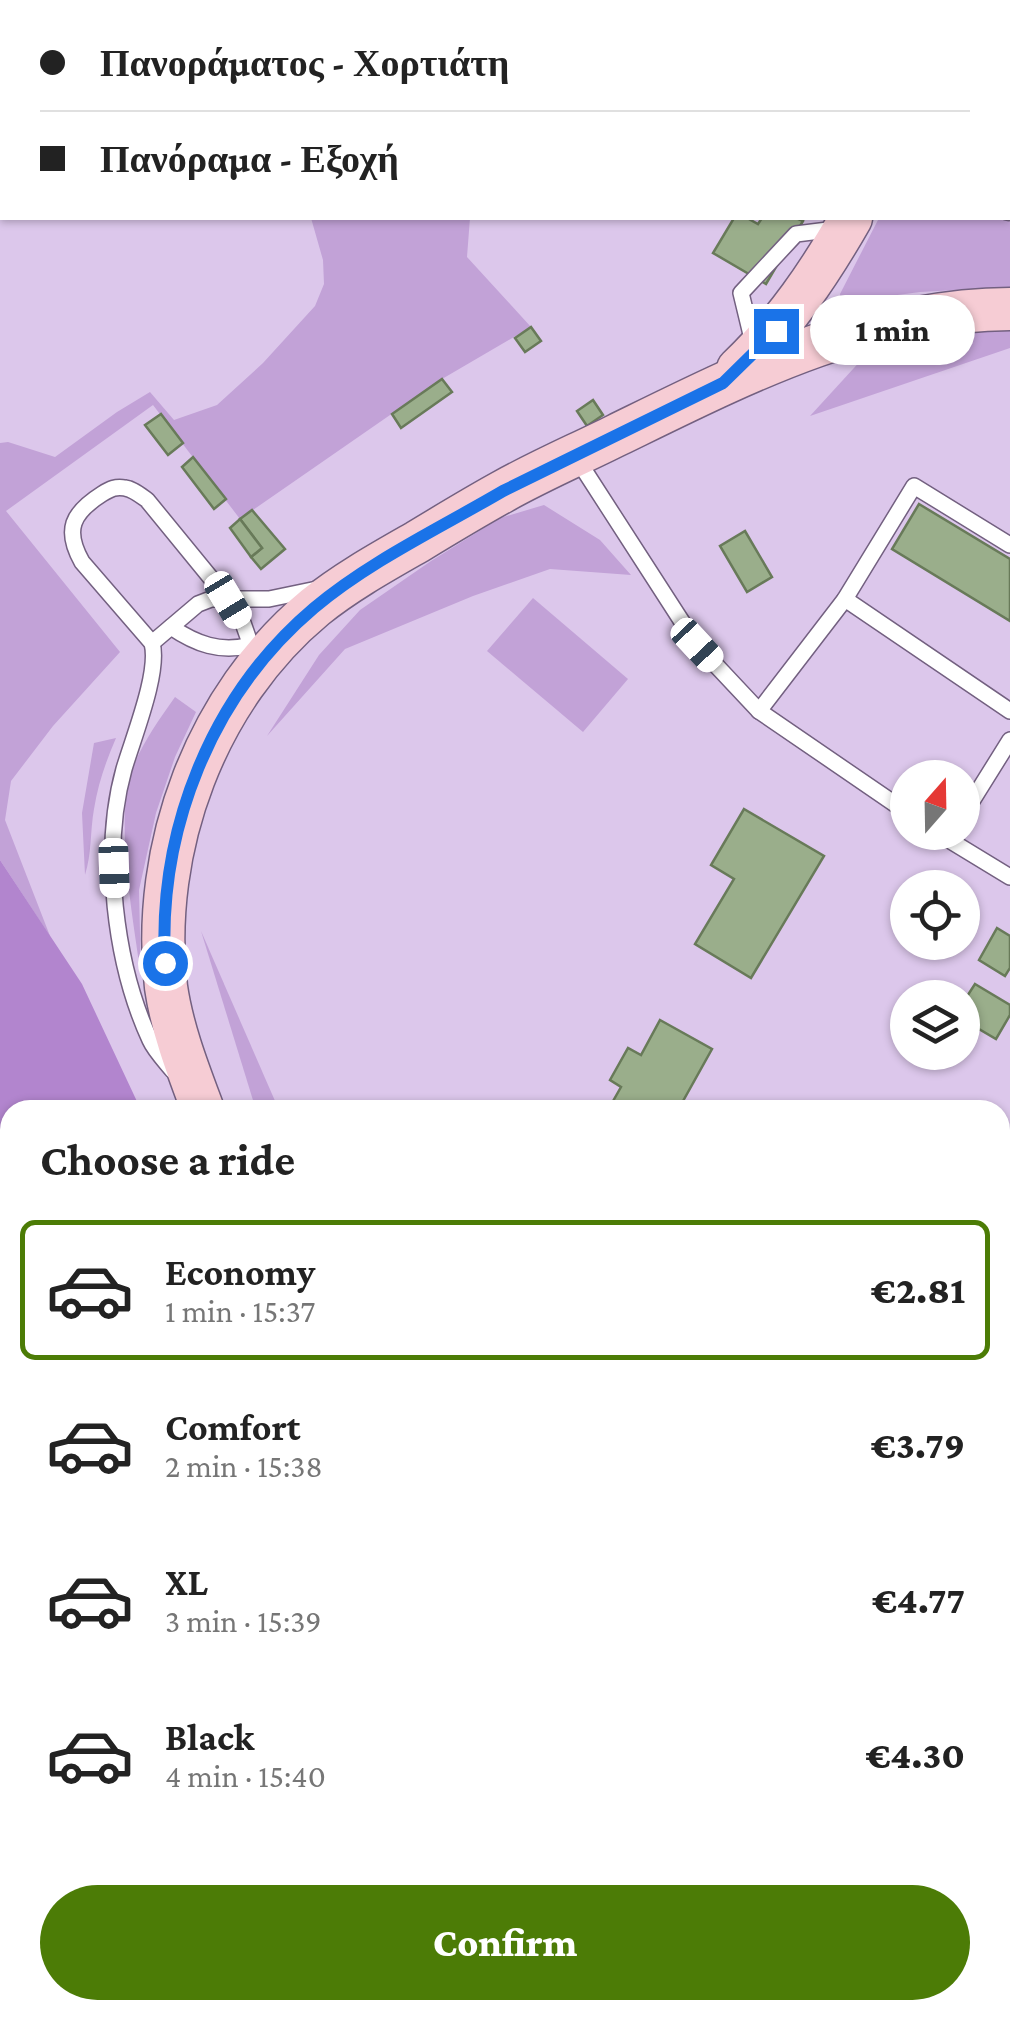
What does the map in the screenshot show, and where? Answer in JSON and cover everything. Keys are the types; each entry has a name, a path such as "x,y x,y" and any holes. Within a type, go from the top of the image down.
{"main road":[{"path":"723,383 802,298 848,222"},
{"path":"200,1100 178,1038 166,987 166,883 182,818 206,748 254,655 381,562 503,491 723,383 817,344 893,322 1010,309"}],"lane":[{"path":"575,456 697,645 758,711 890,801"},
{"path":"758,711 845,598 914,486 1010,545"},
{"path":"171,626 199,644 254,655 243,623 228,600 146,500 127,488 111,488 88,502 76,517 72,535 75,549 152,643 155,653 123,774 113,832 116,905 128,980 151,1044 195,1100"},
{"path":"152,643 198,604 211,599 269,599 302,593 381,562"},
{"path":"845,598 1010,711"},
{"path":"980,788 1010,740"},
{"path":"969,850 1010,877"}],"shaded area":[{"path":"312,220 470,220 467,257 531,327 442,379 240,519 153,405 6,511 120,652 53,726 11,781 5,820 50,936 0,860 0,443 55,457 150,392 174,420 217,405 263,363 315,306 324,284 323,260"},
{"path":"878,220 1010,222 1010,287 920,292 845,302 840,294"},
{"path":"947,331 1010,331 1010,348 810,416 864,357"},
{"path":"544,505 600,540 631,575 550,569 345,649 267,736 319,655 360,610 500,518"},
{"path":"533,598 628,679 583,732 487,651"},
{"path":"175,697 196,712 156,813 139,890 141,977 127,872 127,791 141,750"},
{"path":"116,738 98,791 85,875 82,813 94,743"},
{"path":"0,860 82,984 136,1100 0,1100"},
{"path":"201,931 275,1100 253,1100"}],"building":[{"path":"733,220 758,224 761,220 803,221 766,284 713,253"},
{"path":"531,327 541,341 525,352 515,338"},
{"path":"442,379 452,392 401,428 392,414"},
{"path":"593,400 603,415 587,426 577,411"},
{"path":"161,414 183,443 168,455 145,425"},
{"path":"193,457 226,499 214,509 182,467"},
{"path":"919,504 1010,559 1010,621 892,549"},
{"path":"252,510 285,549 261,569 251,557 262,548 240,519"},
{"path":"240,519 262,548 251,557 230,528"},
{"path":"745,531 772,577 747,592 720,546"},
{"path":"744,809 824,856 751,978 695,944 734,879 711,865"},
{"path":"997,928 1010,936 1010,968 1005,976 980,958"},
{"path":"980,987 1010,1005 1010,1015 996,1039 980,1030"},
{"path":"660,1020 712,1049 684,1100 614,1100 621,1087 610,1080 628,1048 641,1055"}],"route":[{"path":"165,963 166,883 196,776 225,713 277,643 314,608 381,562 503,491 723,383 776,331"}]}
